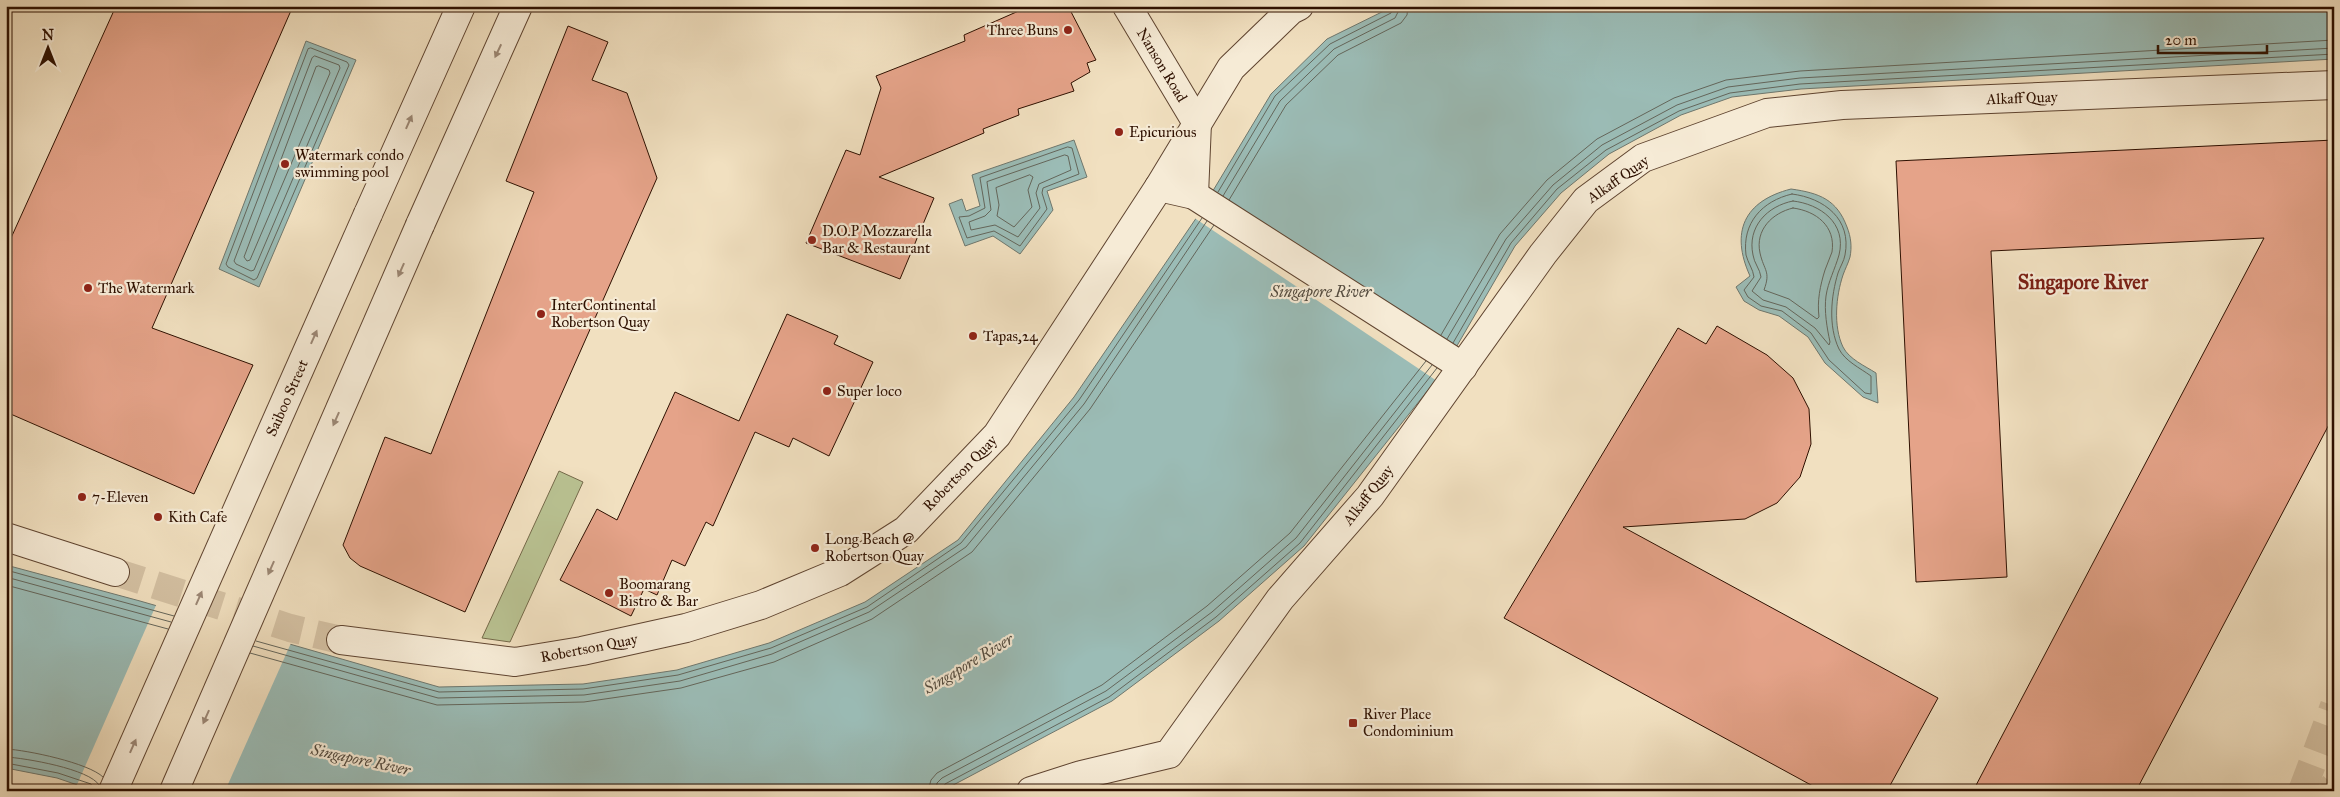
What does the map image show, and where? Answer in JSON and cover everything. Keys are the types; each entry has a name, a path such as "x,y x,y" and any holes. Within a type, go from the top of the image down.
{"street":[{"name":"Saiboo Street","path":"113,791 461,6"},
{"path":"174,791 430,200 518,6"},
{"name":"Nanson Road","path":"1126,6 1197,123"},
{"name":"Robertson Quay","path":"341,640 515,662 686,628 761,605 840,572 906,530 997,435 1159,187 1231,68 1291,10 1298,6"},
{"name":"Alkaff Quay","path":"1031,791 1081,775 1169,754 1280,599 1370,496 1543,254 1586,200 1643,158 1767,113 1842,105 2334,85"},
{"path":"1194,195 1197,123"},
{"path":"1159,187 1194,195 1463,367"},
{"path":"6,537 115,572"}],"green space":[{"path":"559,471 583,482 510,642 482,638"}],"water":[{"name":"Singapore River","path":"1394,6 2334,6 2334,59 1801,89 1732,97 1681,115 1609,154 1561,193 1515,246 1440,375 1304,546 1219,621 1112,701 942,791 95,791 57,778 6,768 6,565 140,601 439,687 583,684 677,670 769,643 865,602 958,540 1074,397 1199,214 1271,94 1327,39"},
{"name":"Watermark condo swimming pool","path":"306,41 356,60 259,287 219,269"},
{"path":"1074,140 1087,177 1047,191 1053,210 1020,254 993,236 965,246 949,204 962,199 966,211 980,206 972,175"},
{"path":"1791,189 1811,193 1826,199 1838,210 1847,227 1851,253 1839,292 1838,330 1843,347 1849,355 1876,373 1878,403 1863,397 1825,363 1808,337 1779,316 1759,310 1744,301 1736,287 1750,276 1741,246 1745,220 1762,201"}],"pier":[{"path":"1210,190 1454,354 1437,381 1193,217"},
{"path":"157,603 291,643 225,791 87,791 76,787"}],"building":[{"name":"The Watermark","path":"116,6 293,6 152,328 253,365 194,494 6,412 6,249"},
{"path":"1030,6 1068,6 1096,60 1087,63 1090,72 1071,83 1074,91 1018,109 1019,115 983,129 984,133 879,177 934,198 900,279 806,243 846,150 860,155 881,88 876,76 965,41 964,35"},
{"name":"InterContinental Robertson Quay","path":"568,26 608,42 592,80 627,93 657,178 465,612 360,566 350,558 343,545 385,437 431,454 534,192 506,181"},
{"path":"2334,140 2334,415 2136,791 1973,791 2264,238 1991,251 2007,577 1916,582 1896,161"},
{"path":"787,314 838,336 834,344 873,362 829,456 793,438 789,447 755,432 713,526 706,522 685,566 672,560 657,595 644,589 631,616 560,580 597,509 617,520 675,392 739,421"},
{"path":"1717,326 1767,355 1793,378 1809,409 1811,444 1800,477 1777,503 1745,519 1623,527 1938,698 1887,791 1822,791 1504,618 1678,328 1706,344"}],"tunnel":[{"path":"115,572 290,628 341,640"},
{"path":"2302,791 2334,706"},
{"path":"2329,791 2334,785"}],"place":[{"name":"Three Buns","path":"1068,30"},
{"name":"Epicurious","path":"1119,132"},
{"name":"Watermark condo swimming pool","path":"285,164"},
{"name":"D.O.P Mozzarella Bar & Restaurant","path":"812,240"},
{"name":"The Watermark","path":"88,288"},
{"name":"InterContinental Robertson Quay","path":"541,314"},
{"name":"Tapas,24","path":"973,336"},
{"name":"Super loco","path":"827,391"},
{"name":"7-Eleven","path":"82,497"},
{"name":"Kith Cafe","path":"158,517"},
{"name":"Long Beach @ Robertson Quay","path":"815,548"},
{"name":"Boomarang Bistro & Bar","path":"609,593"},
{"name":"River Place Condominium","path":"1353,723"}],"district":[{"name":"Singapore River","path":"2083,282"}]}
